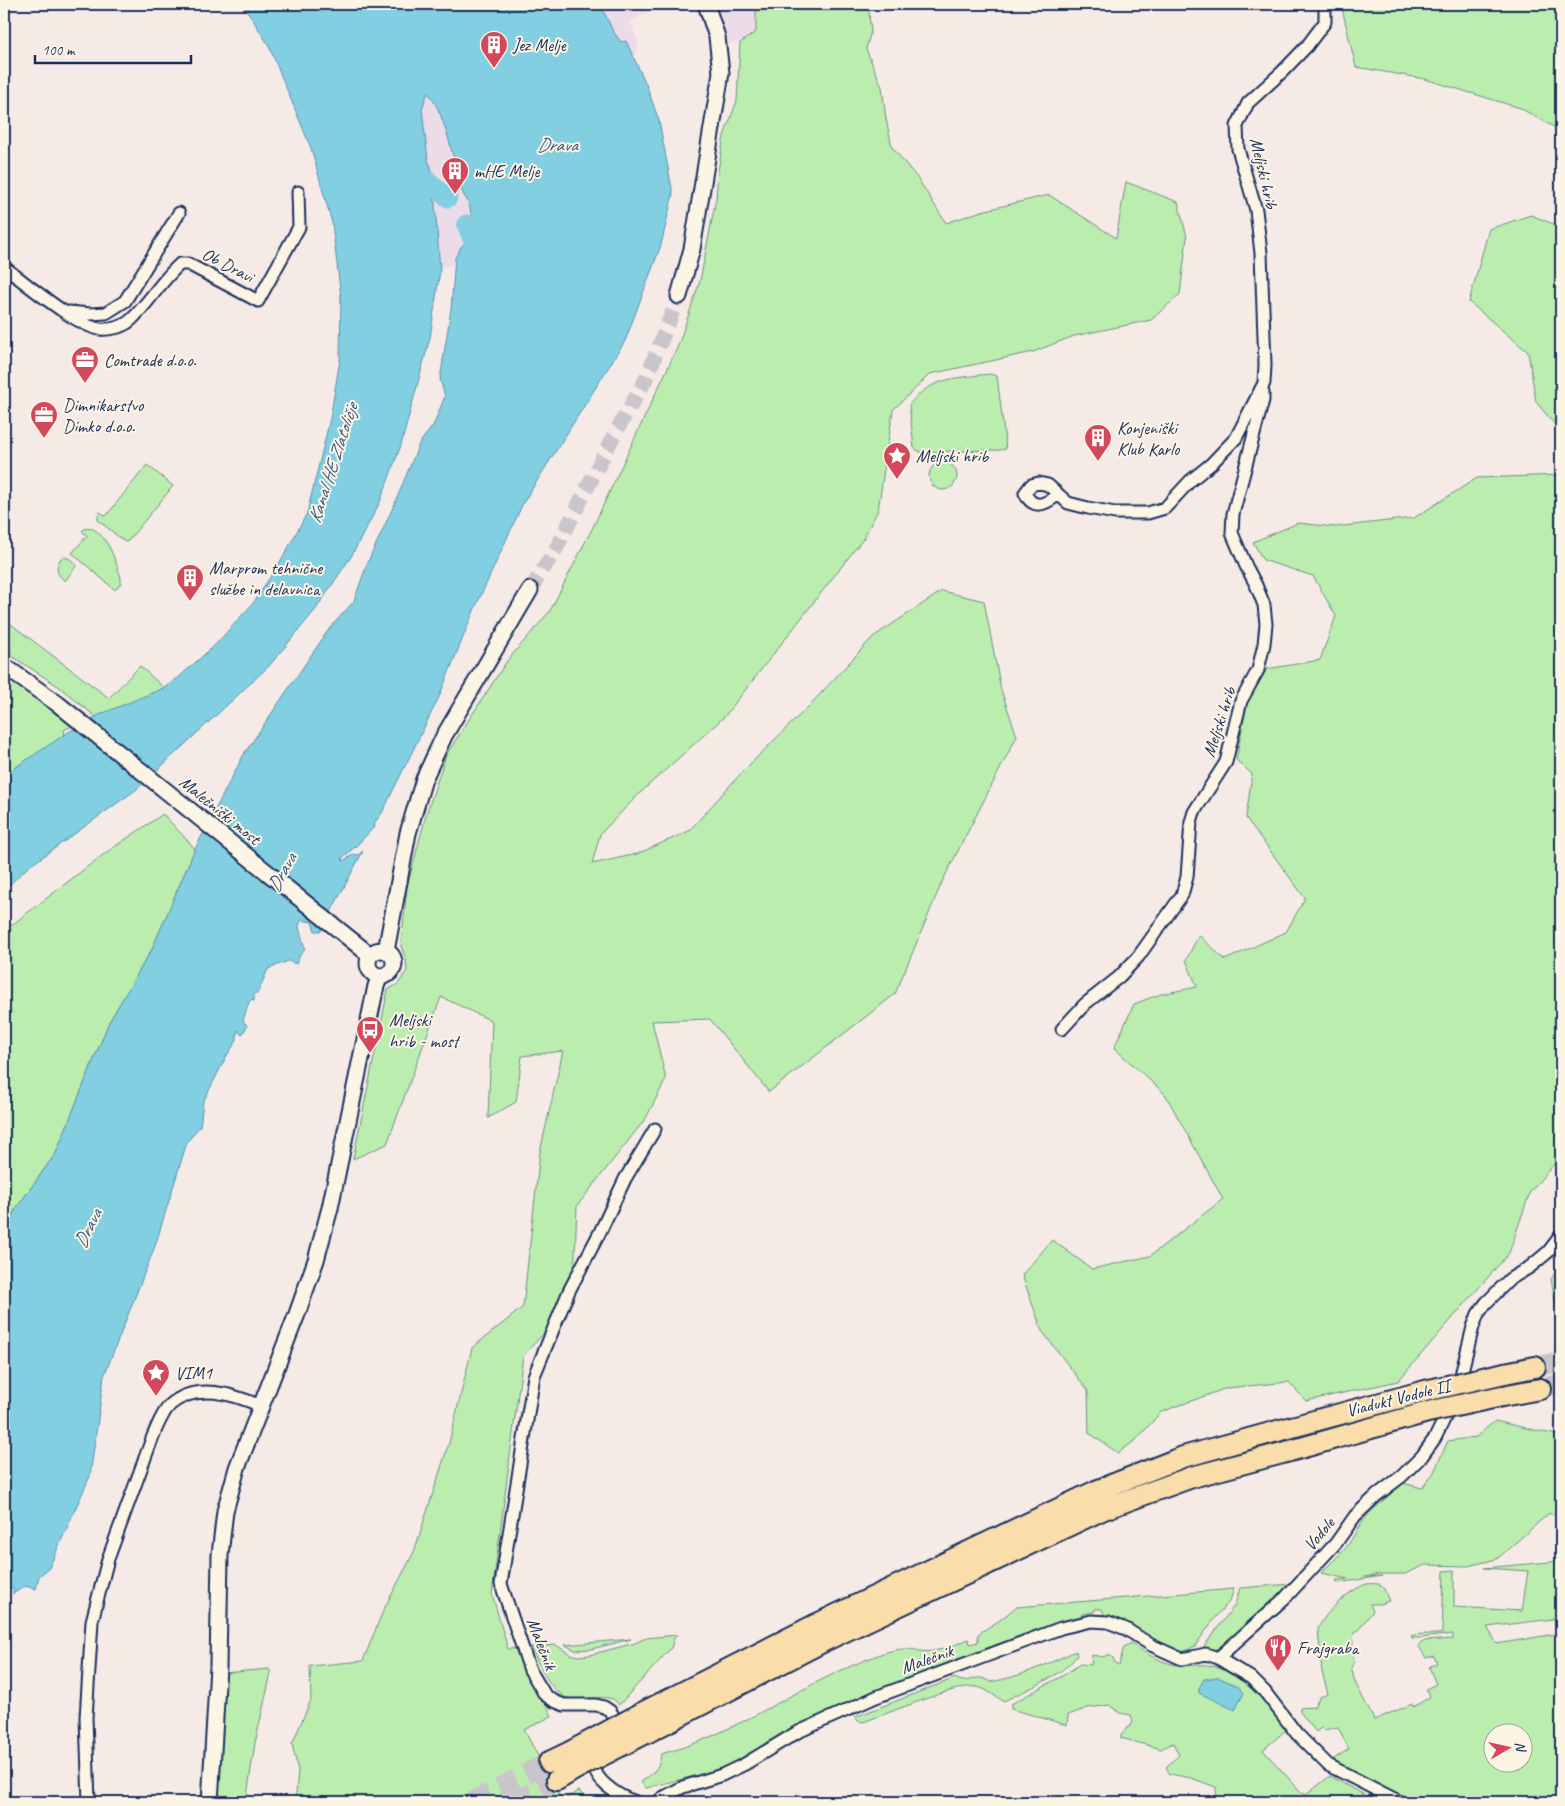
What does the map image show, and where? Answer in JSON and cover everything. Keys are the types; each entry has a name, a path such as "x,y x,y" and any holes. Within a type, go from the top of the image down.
{"highway":[{"name":"Viadukt Vodole II","path":"644,1723 817,1624 1096,1491 1183,1457 1425,1391 1535,1367"},
{"name":"Viadukt Vodole II","path":"644,1723 824,1641 1104,1509 1192,1477 1428,1412 1540,1389"},
{"path":"553,1771 644,1723"}],"street":[{"path":"680,296 692,249 721,73 717,37 706,4"},
{"name":"Meljski hrib","path":"1062,1028 1085,1004 1120,978 1138,957 1182,895 1186,877 1191,822 1194,812 1226,762 1241,701 1258,670 1266,624 1264,605 1232,533 1232,514 1263,400 1265,340 1261,253 1256,210 1238,149 1237,126 1248,103 1307,46 1325,22 1325,8 1323,4"},
{"name":"Ob Dravi","path":"4,267 64,312 100,329 117,328 131,320 180,264 188,264 258,300 299,227 298,192"},
{"path":"64,312 106,313 125,301 179,213"},
{"name":"Meljski hrib","path":"1057,495 1068,503 1115,513 1148,513 1165,508 1190,481 1211,464 1236,438 1264,383"},
{"path":"386,951 408,833 424,779 444,736 530,590"},
{"name":"Malečniški most","path":"4,666 58,704 364,951"},
{"path":"364,951 386,951 393,958 393,967 388,974 380,976 371,972 368,968 364,951"},
{"path":"210,1802 218,1667 220,1555 225,1511 237,1468 316,1260 330,1208 374,995 380,976"},
{"name":"Malečnik","path":"636,1802 605,1786 596,1773 593,1762 597,1754 620,1740 624,1734 622,1727 604,1706 596,1704 564,1705 545,1695 530,1670 501,1584 534,1376 569,1291 625,1179 655,1130"},
{"name":"Vodole","path":"1218,1658 1286,1597 1336,1543 1355,1516 1377,1495 1402,1476 1422,1456 1435,1438 1456,1395 1478,1314 1486,1303 1510,1279 1530,1267 1548,1252 1561,1235"},
{"path":"89,1802 86,1718 92,1621 108,1559 157,1427 170,1406 192,1392 209,1391 227,1394 261,1406"},
{"name":"Malečnik","path":"658,1802 683,1787 722,1775 745,1764 796,1733 876,1697 1077,1623 1091,1621 1108,1622 1126,1628 1151,1645 1182,1659 1206,1654 1218,1658"},
{"path":"1218,1658 1251,1678 1265,1692 1297,1734 1328,1765 1400,1802"}],"shaded area":[{"path":"583,4 648,4 649,12 630,21 639,44 634,57 612,58 454,266 430,266 416,89"},
{"path":"707,4 756,4 756,32 740,43 724,44"}],"green space":[{"path":"756,4 868,4 871,31 866,49 882,87 892,147 918,179 946,223 982,211 1049,195 1116,238 1126,182 1178,202 1187,237 1180,294 1151,320 1074,336 1033,352 930,374 893,410 878,510 863,539 725,716 641,792 600,834 592,864 637,854 689,831 744,770 810,705 873,637 942,591 984,601 1001,690 1017,736 943,880 895,994 769,1092 710,1019 652,1021 666,1079 646,1118 577,1206 573,1301 523,1356 492,1594 508,1649 518,1648 552,1716 524,1730 563,1802 293,1802 296,1794 298,1770 292,1744 311,1700 310,1666 363,1661 383,1611 414,1552 449,1443 472,1348 523,1307 540,1152 563,1051 522,1056 516,1102 488,1118 492,1021 441,997 387,1144 353,1159 388,990 398,984 407,971 406,959 401,946 407,887 426,815 446,755 507,661 550,611 593,527 678,346 700,281 716,199 718,171 724,136 737,101 740,43 756,32"},
{"path":"1341,4 1561,4 1561,131 1520,108 1425,79 1356,67"},
{"path":"1531,215 1561,227 1561,432 1536,402 1528,352 1469,302 1489,229"},
{"path":"989,374 997,376 1006,449 920,452 914,448 909,405 917,396 926,389 945,380"},
{"path":"943,462 953,466 957,476 953,486 943,490 933,486 929,476 933,466"},
{"path":"147,465 173,486 128,541 125,542 98,520 98,514 100,512 106,516"},
{"path":"1561,475 1561,1156 1530,1192 1509,1253 1398,1381 1306,1401 1289,1382 1227,1388 1161,1412 1136,1440 1118,1453 1089,1433 1088,1391 1042,1331 1022,1275 1052,1240 1092,1269 1150,1256 1223,1199 1165,1094 1114,1048 1134,1004 1161,994 1197,987 1186,960 1199,935 1225,960 1286,932 1305,898 1246,818 1252,774 1236,760 1247,703 1267,669 1320,660 1336,616 1313,576 1263,560 1253,542 1298,523 1335,527 1414,518 1477,478"},
{"path":"92,528 98,532 111,550 121,578 121,583 115,590 72,553 87,536 82,531"},
{"path":"65,557 77,565 65,581 58,573 57,568 61,558"},
{"path":"4,619 109,698 140,666 164,688 96,717 58,686 4,651"},
{"path":"4,673 76,724 64,730 65,735 4,775"},
{"path":"163,814 195,849 152,949 109,1022 56,1153 15,1210 4,1236 4,931 104,854"},
{"path":"1561,1265 1561,1333 1551,1279"},
{"path":"1495,1421 1561,1436 1561,1513 1548,1514 1497,1559 1468,1566 1425,1565 1405,1574 1379,1574 1365,1577 1382,1576 1338,1583 1335,1580 1348,1579 1321,1573 1346,1548 1367,1515 1403,1483 1422,1488 1433,1474 1448,1441 1476,1437"},
{"path":"1561,1561 1561,1618 1487,1627 1497,1644 1561,1633 1561,1802 1394,1802 1329,1762 1349,1749 1338,1727 1325,1730 1322,1727 1316,1732 1300,1712 1300,1708 1314,1707 1320,1697 1328,1694 1322,1672 1318,1629 1332,1609 1353,1591 1367,1584 1379,1584 1384,1589 1389,1601 1370,1604 1373,1611 1358,1630 1354,1632 1352,1653 1354,1663 1351,1667 1355,1682 1374,1720 1412,1704 1413,1707 1430,1697 1426,1689 1436,1684 1429,1667 1437,1663 1434,1656 1426,1658 1418,1645 1425,1641 1453,1639 1453,1634 1421,1638 1412,1638 1411,1636 1442,1633 1444,1571 1454,1570 1454,1607 1522,1611 1528,1571 1484,1568"},
{"path":"1293,1584 1232,1642 1203,1652 1206,1643 1235,1605 1240,1588"},
{"path":"1234,1589 1230,1601 1216,1616 1195,1646 1181,1653 1170,1652 1105,1617 1102,1609 1095,1609 1094,1612 1082,1614 1080,1619 754,1751 718,1770 646,1788 641,1782 652,1774 657,1767 661,1754 713,1736 813,1684 890,1651 910,1649 926,1652 947,1648 969,1639 970,1644 978,1642 978,1634 1016,1607"},
{"path":"677,1635 671,1648 619,1705 615,1700 609,1698 577,1699 563,1696 548,1681 531,1647 556,1645 570,1654 578,1656 590,1655 635,1643 646,1638"},
{"path":"631,1639 591,1649 575,1650 565,1645"},
{"path":"1131,1643 1162,1661 1184,1666 1207,1665 1218,1668 1230,1673 1252,1690 1272,1710 1287,1729 1263,1750 1301,1792 1306,1795 1330,1776 1377,1802 1217,1802 1216,1787 1191,1778 1170,1774 1166,1767 1179,1755 1173,1743 1161,1749 1121,1738 1121,1734 1133,1723 1131,1715 1120,1713 1109,1705 1088,1708 1068,1715 1067,1725 1011,1709 1011,1704 1080,1664 1091,1665 1092,1655 1103,1657 1109,1654 1115,1663 1119,1665 1124,1647"},
{"path":"1076,1651 1077,1656 1062,1670 1043,1682 1004,1701 981,1688 968,1687 938,1694 863,1722 858,1721 855,1717 955,1678 964,1681 976,1678 990,1682 1001,1680 1034,1670"},
{"path":"269,1669 271,1673 255,1743 246,1802 218,1802 224,1673"},
{"path":"579,1791 591,1802 567,1802 566,1798"}],"water":[{"name":"Drava","path":"243,4 600,4 613,31 621,42 626,41 646,84 659,121 673,194 661,245 625,341 523,503 472,615 439,697 382,813 374,822 375,826 342,858 343,861 363,851 321,931 315,931 312,922 301,920 299,927 305,949 296,964 288,961 268,969 258,992 254,994 254,1001 251,1000 249,1002 243,1020 247,1026 242,1035 237,1030 237,1040 203,1102 200,1126 187,1142 155,1246 104,1376 90,1476 49,1568 39,1576 36,1589 25,1586 13,1594 13,1587 4,1591 4,1236 15,1210 56,1153 109,1022 152,949 195,849 244,754 329,629 354,601 367,564 419,444 434,424 445,396 440,380 451,309 455,258 461,247 475,233 469,203 463,194 445,128 435,103 427,94 422,109 428,160 431,167 440,270 430,338 401,445 380,502 352,555 316,609 270,665 137,789 27,868 4,890 4,775 70,731 101,714 164,688 178,678 216,644 254,602 285,554 307,513 330,419 340,360 341,297 332,223 311,148 268,44"},
{"path":"1218,1677 1239,1687 1244,1693 1235,1710 1199,1693 1199,1688 1204,1679"}],"waterway":[{"name":"Drava","path":"414,169 448,198"},
{"name":"Drava","path":"466,224 472,239 487,256"}],"tunnel":[{"path":"530,590 556,549 614,435 646,379 679,296"},
{"path":"1535,1367 1561,1361"},
{"path":"1540,1389 1561,1383"},
{"path":"472,1802 549,1762"},
{"path":"514,1802 557,1780"}],"place":[{"name":"Jez Melje","path":"494,69"},
{"name":"mHE Melje","path":"455,195"},
{"name":"Comtrade d.o.o.","path":"85,384"},
{"name":"Dimnikarstvo Dimko d.o.o.","path":"44,439"},
{"name":"Konjeniški Klub Karlo","path":"1098,462"},
{"name":"Meljski hrib","path":"897,480"},
{"name":"Marprom tehnične službe in delavnica","path":"190,602"},
{"name":"Meljski hrib - most","path":"370,1054"},
{"name":"VIM1","path":"156,1397"},
{"name":"Frajgraba","path":"1278,1672"}],"water label":[{"name":"Kanal HE Zlatoličje","path":"332,463"}]}
